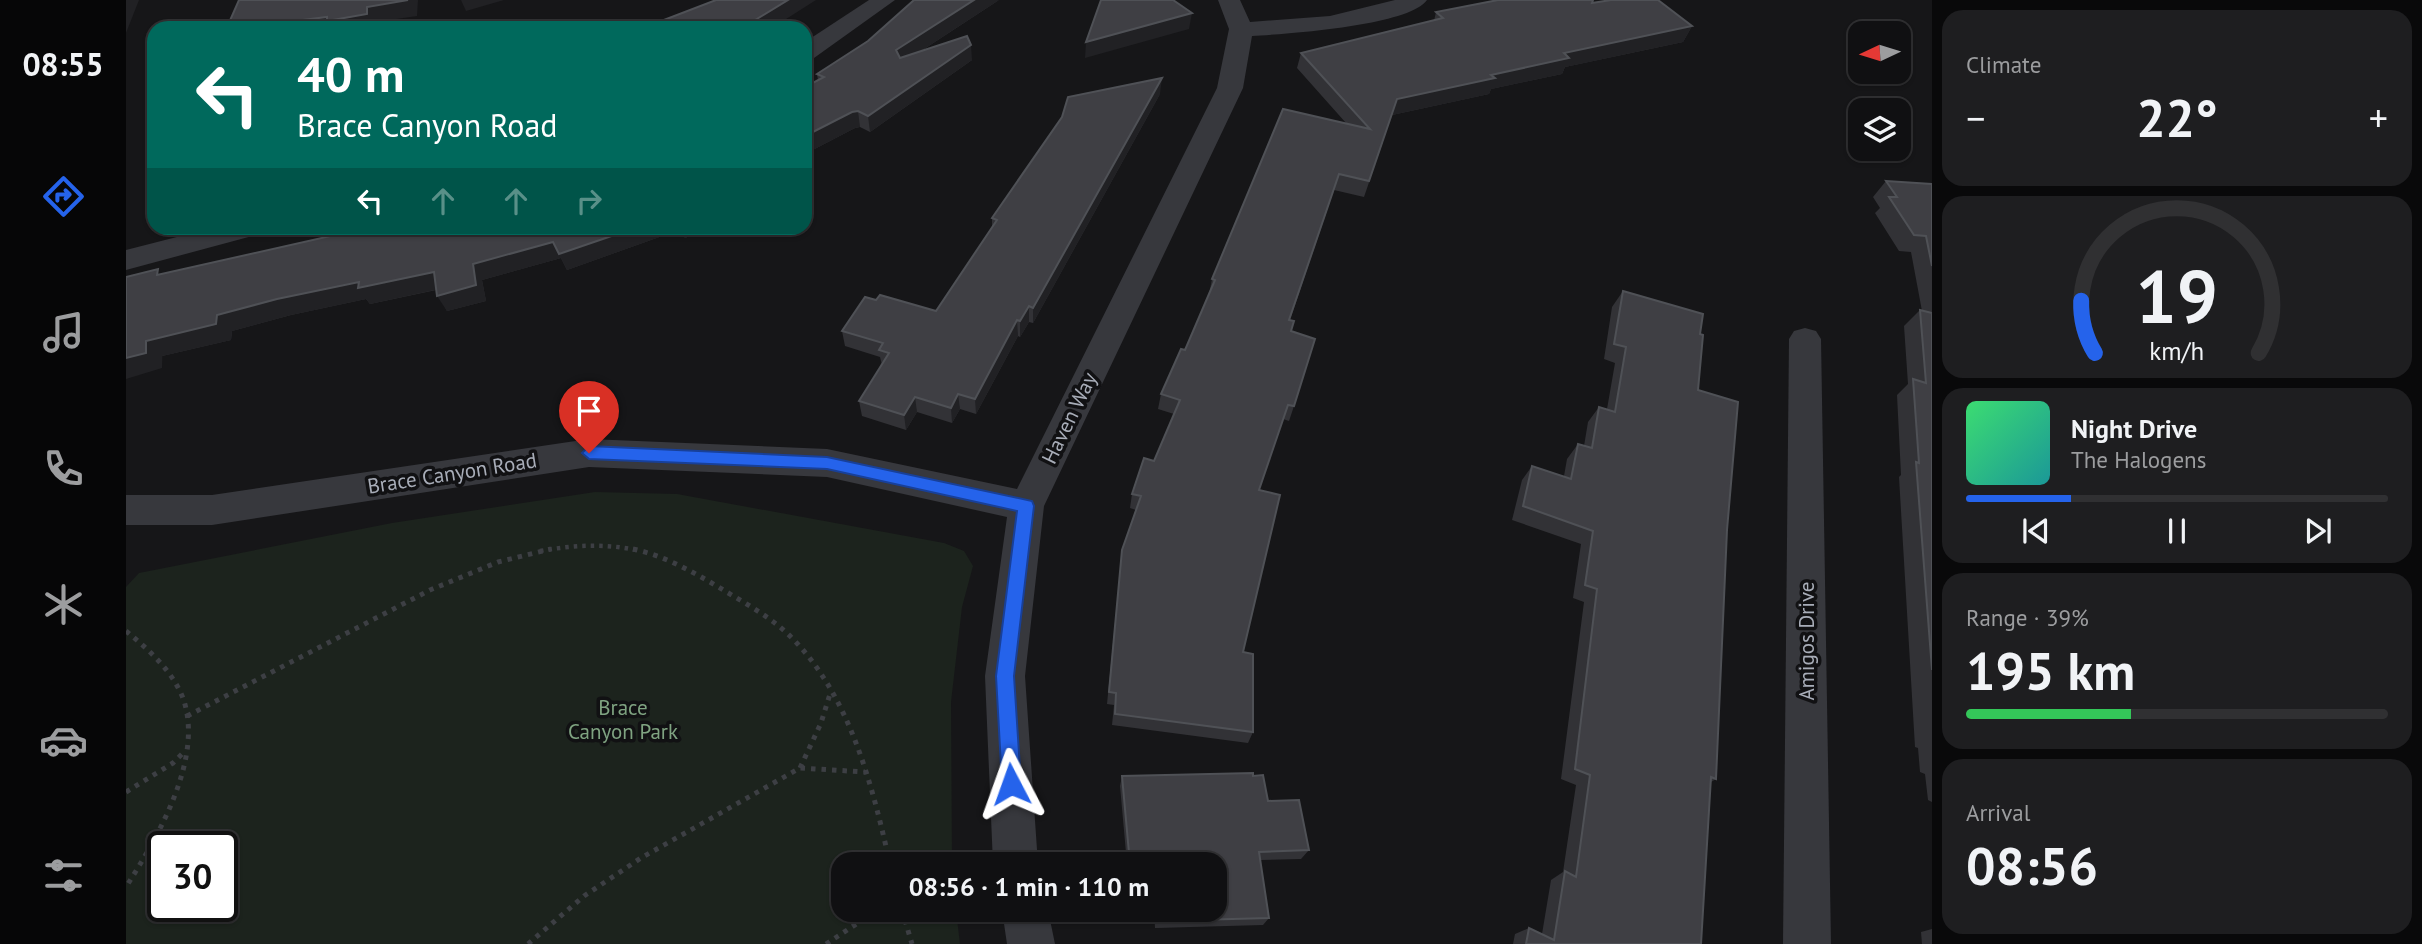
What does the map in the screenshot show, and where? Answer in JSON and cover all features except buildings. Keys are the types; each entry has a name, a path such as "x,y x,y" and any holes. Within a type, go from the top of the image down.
{"street":[{"path":"812,48 884,0"},
{"path":"1235,14 1329,25 1387,12 1416,0"},
{"name":"Haven Way","path":"1015,852 1005,676 1026,506 1230,88 1235,14"},
{"path":"126,260 220,235"},
{"name":"Amigos Drive","path":"1805,339 1807,944"},
{"name":"Brace Canyon Road","path":"126,510 212,510 589,453 827,463 1026,506"},
{"path":"1027,922 1031,944"}],"path":[{"path":"187,716 401,605 468,575 508,559 582,546 607,545 641,552 709,581 758,612 792,638 818,668 830,693 878,806 888,852"},
{"path":"126,631 157,655 185,702 188,736 178,785 169,810 147,854 126,887"},
{"path":"800,768 821,723 830,693"},
{"path":"126,792 173,763 186,750"},
{"path":"528,944 584,896 641,858 800,768 865,772"},
{"path":"826,944 859,922"},
{"path":"906,922 912,944"}],"green space":[{"name":"Brace Canyon Park","path":"595,492 677,494 944,543 964,551 973,566 962,607 951,702 952,852 831,852 831,922 957,922 960,944 126,944 126,587 139,573 392,523"}],"route":[{"path":"589,453 827,463 1026,506 1005,676 1011,784"}]}
